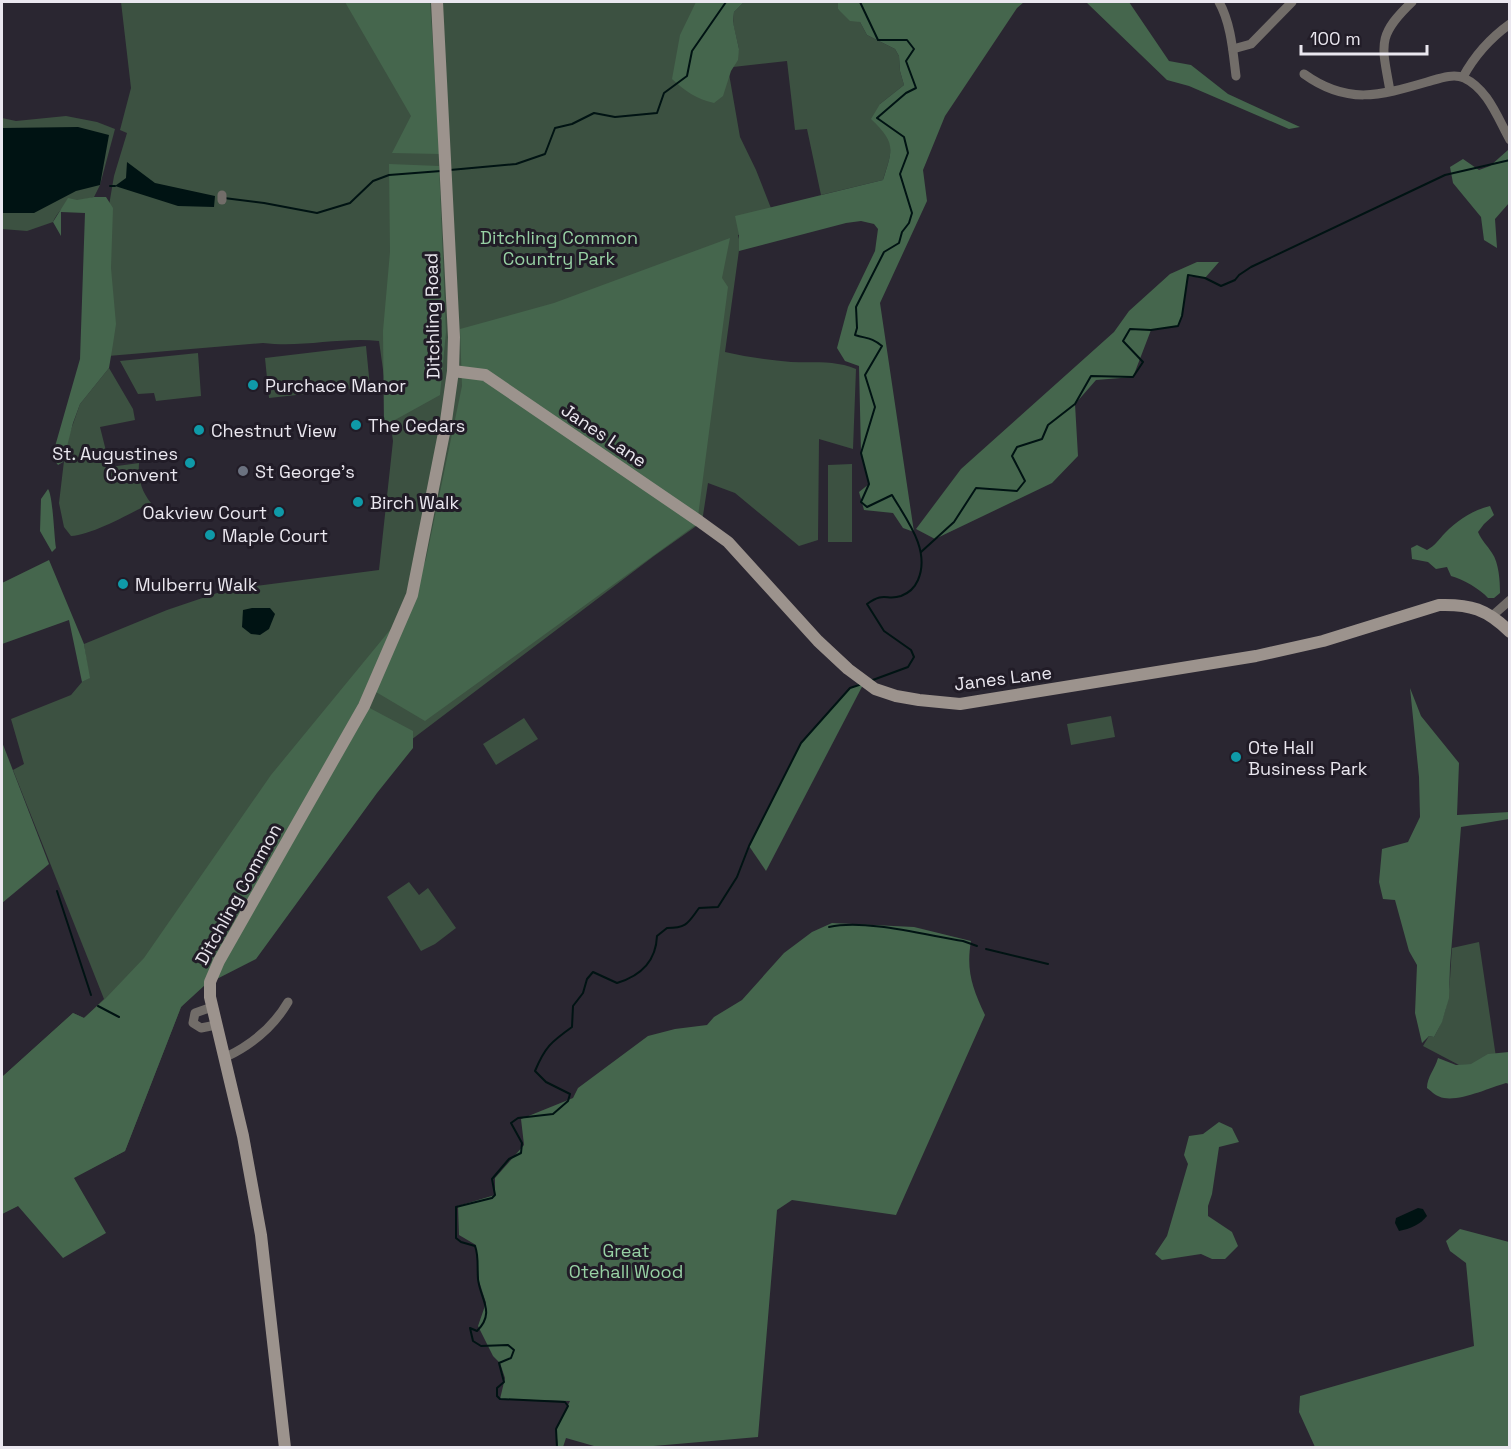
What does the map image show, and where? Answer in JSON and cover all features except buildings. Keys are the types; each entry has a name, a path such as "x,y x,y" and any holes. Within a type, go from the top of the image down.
{"main road":[{"name":"Ditchling Road","path":"399,624 412,595 432,502 453,371 454,337 437,2"},
{"name":"Janes Lane","path":"453,371 485,375 728,542 818,640 858,677 875,689 901,697 960,704 1256,656 1323,640 1438,605 1462,604 1492,616 1509,632"},
{"name":"Ditchling Common","path":"285,1448 261,1235 243,1136 226,1057 212,1007 210,982 219,961 364,706 399,624"}],"street":[{"path":"1219,2 1233,49 1236,76"},
{"path":"1233,49 1251,44 1292,2"},
{"path":"1390,91 1383,40 1392,23 1412,2"},
{"path":"1463,77 1475,56 1488,41 1509,24"},
{"path":"1304,74 1323,87 1361,96 1443,78 1463,77 1477,86 1490,101 1509,140"},
{"path":"1500,122 1509,117"},
{"path":"1492,616 1509,600"},
{"path":"226,1057 242,1049 285,1016 288,1002"},
{"path":"212,1007 195,1014 193,1023 201,1028 216,1025"}],"green space":[{"name":"Ditchling Common Country Park","path":"121,2 738,2 706,57 728,68 740,137 778,226 738,235 740,243 725,352 791,362 832,363 856,369 853,449 819,439 818,540 799,546 735,493 708,483 702,522 411,740 181,1007 125,1151 2,1214 2,1077 73,1013 84,1018 104,999 13,770 24,764 11,719 71,695 82,682 89,678 84,644 167,610 226,590 379,570 393,441 379,341 263,343 108,356 105,229 114,176 127,133 120,130 131,88"},
{"path":"345,2 430,2 440,154 392,153 411,116"},
{"path":"696,2 744,2 734,12 733,22 739,49 738,60 731,71 723,96 714,103 691,94 672,79 680,35"},
{"path":"744,2 838,2 838,9 860,22 867,35 895,49 899,56 904,85 880,104 891,146 883,180 821,195 807,129 795,130 787,61 733,67 739,49 733,23 734,12"},
{"path":"838,2 1024,2 1017,8 945,116 923,170 927,201 880,303 914,532 903,528 893,513 864,510 859,492 869,484 861,453 859,366 845,361 837,348 848,307 875,251 878,229 874,224 861,221 846,223 739,251 739,235 735,216 883,180 889,160 890,146 885,134 871,119 880,104 904,85 899,56 895,49 867,35 860,22 850,21 838,9"},
{"path":"1086,2 1129,2 1169,61 1191,65 1228,94 1300,127 1289,129 1189,86 1167,80"},
{"path":"66,116 97,122 115,129 100,185 94,197 65,207 53,222 27,231 2,229 2,118 16,121"},
{"path":"1508,150 1509,203 1495,219 1497,248 1484,240 1481,217 1453,183 1450,167 1463,159 1479,170 1490,166"},
{"path":"389,164 439,166 446,332 440,395 384,426 383,331 390,252"},
{"path":"106,197 113,208 111,268 116,324 109,368 80,404 63,462 58,465 52,457 80,359 85,213 61,212 61,236 53,222 68,198 77,200"},
{"path":"730,238 722,278 728,287 697,524 425,721 376,692 426,559 462,386 460,329 554,303"},
{"path":"1197,262 1219,262 1205,278 1188,276 1182,316 1178,326 1151,330 1133,377 1096,380 1075,404 1078,456 1052,483 935,539 916,529 961,469 1114,332 1129,311 1170,274"},
{"path":"366,346 370,387 269,398 265,358"},
{"path":"198,353 201,396 156,401 154,393 138,394 120,361"},
{"path":"109,368 133,409 135,420 100,427 110,467 139,463 141,484 151,503 100,528 71,536 64,527 59,503 66,444 80,404"},
{"path":"852,464 852,542 828,542 828,465"},
{"path":"48,489 56,548 52,552 40,531 41,499"},
{"path":"1490,506 1494,515 1478,532 1498,567 1500,593 1494,598 1488,598 1461,579 1451,576 1447,567 1436,569 1428,562 1412,559 1411,548 1417,545 1427,550 1460,520"},
{"path":"49,560 84,644 90,678 82,682 69,620 2,644 2,583"},
{"path":"404,613 364,705 413,731 413,748 377,793 256,959 205,985 181,1007 125,1151 74,1178 106,1233 63,1258 18,1206 2,1214 2,1077 73,1013 84,1018 144,958 271,775"},
{"path":"865,681 766,871 749,846 801,743 850,688"},
{"path":"1410,688 1421,716 1459,763 1457,815 1510,812 1509,819 1461,827 1449,998 1442,1022 1434,1037 1429,1036 1422,1043 1415,1013 1417,965 1409,951 1395,900 1383,899 1379,882 1382,849 1408,842 1420,817 1419,777"},
{"path":"1111,716 1115,737 1071,745 1067,724"},
{"path":"524,718 538,739 496,765 483,744"},
{"path":"2,742 49,864 2,903"},
{"path":"409,882 419,895 428,888 456,928 435,944 421,951 387,897"},
{"name":"Great Otehall Wood","path":"832,923 914,927 971,941 969,961 971,979 985,1015 896,1215 792,1200 777,1210 758,1437 642,1447 601,1448 566,1438 563,1447 558,1447 556,1429 570,1401 500,1399 505,1378 500,1363 493,1356 478,1326 486,1303 479,1281 476,1245 459,1235 458,1206 495,1195 495,1178 524,1145 521,1119 573,1098 578,1088 648,1036 675,1029 707,1025 714,1017 742,1000 784,953 812,932"},
{"path":"1479,942 1497,1064 1459,1065 1423,1046 1429,1036 1434,1037 1444,1015 1449,994 1452,948"},
{"path":"1509,1052 1509,1084 1467,1096 1451,1098 1439,1097 1427,1088 1428,1080 1438,1058 1456,1065 1471,1064 1488,1054"},
{"path":"1219,1122 1232,1128 1239,1142 1219,1147 1208,1216 1232,1232 1238,1246 1225,1259 1212,1259 1201,1254 1162,1260 1155,1254 1167,1236 1188,1164 1184,1155 1189,1136 1203,1134"},
{"path":"1460,1229 1509,1242 1509,1447 1315,1447 1299,1412 1300,1396 1474,1346 1466,1263 1450,1251 1446,1241"}],"shaded area":[{"path":"78,127 109,135 100,185 76,191 34,213 2,213 2,128"},
{"path":"127,162 155,183 215,196 214,207 178,206 115,186 126,178"},
{"path":"270,608 275,614 269,629 260,635 251,634 242,627 243,610"},
{"path":"1418,1208 1423,1209 1427,1216 1415,1226 1399,1231 1395,1223 1396,1218"}],"waterway":[{"path":"450,170 516,164 545,154 555,128 572,124 594,113 615,117 657,113 664,93 687,76 692,51 726,2"},
{"path":"860,2 878,40 907,40 914,49 906,61 916,88 906,93 877,118 904,137 908,153 900,174 912,213 899,243 884,252 856,307 855,335 882,346 865,375 875,407 861,453 869,484 861,502 867,507 892,495 915,535 921,557 918,580 909,591 896,597 878,598 867,604 884,631 911,650 914,657 908,667 870,681"},
{"path":"921,552 954,522 976,488 1017,491 1025,481 1012,456 1017,447 1042,439 1048,425 1075,404 1091,376 1133,377 1143,362 1123,341 1130,329 1151,330 1178,326 1182,316 1188,275 1205,278 1221,286 1235,280 1251,267 1445,175 1510,160"},
{"path":"224,198 317,213 350,203 373,181 389,175 441,171"},
{"path":"110,186 115,186"},
{"path":"557,1448 556,1429 568,1406 565,1402 500,1399 497,1396 497,1388 504,1382 499,1363 511,1358 514,1350 508,1345 481,1346 473,1341 470,1328 477,1331 483,1324 486,1311 479,1286 475,1246 456,1238 456,1207 492,1198 495,1195 492,1179 509,1159 521,1153 522,1143 511,1123 518,1118 553,1114 568,1101 570,1094 546,1082 535,1071 549,1046 572,1027 573,1006 583,993 587,979 593,972 617,983 633,976 640,972 650,960 654,953 657,936 667,928 686,924 699,908 718,907 737,877 749,846 801,743 850,688 862,684"},
{"path":"57,891 91,995"},
{"path":"829,927 878,926 963,941 977,946"},
{"path":"986,949 1048,964"},
{"path":"98,1006 119,1017"}],"place":[{"name":"Purchace Manor","path":"253,385"},
{"name":"The Cedars","path":"356,425"},
{"name":"Chestnut View","path":"199,430"},
{"name":"St. Augustines Convent","path":"190,463"},
{"name":"St George's","path":"243,471"},
{"name":"Birch Walk","path":"358,502"},
{"name":"Oakview Court","path":"279,512"},
{"name":"Maple Court","path":"210,535"},
{"name":"Mulberry Walk","path":"123,584"},
{"name":"Ote Hall Business Park","path":"1236,757"}]}
